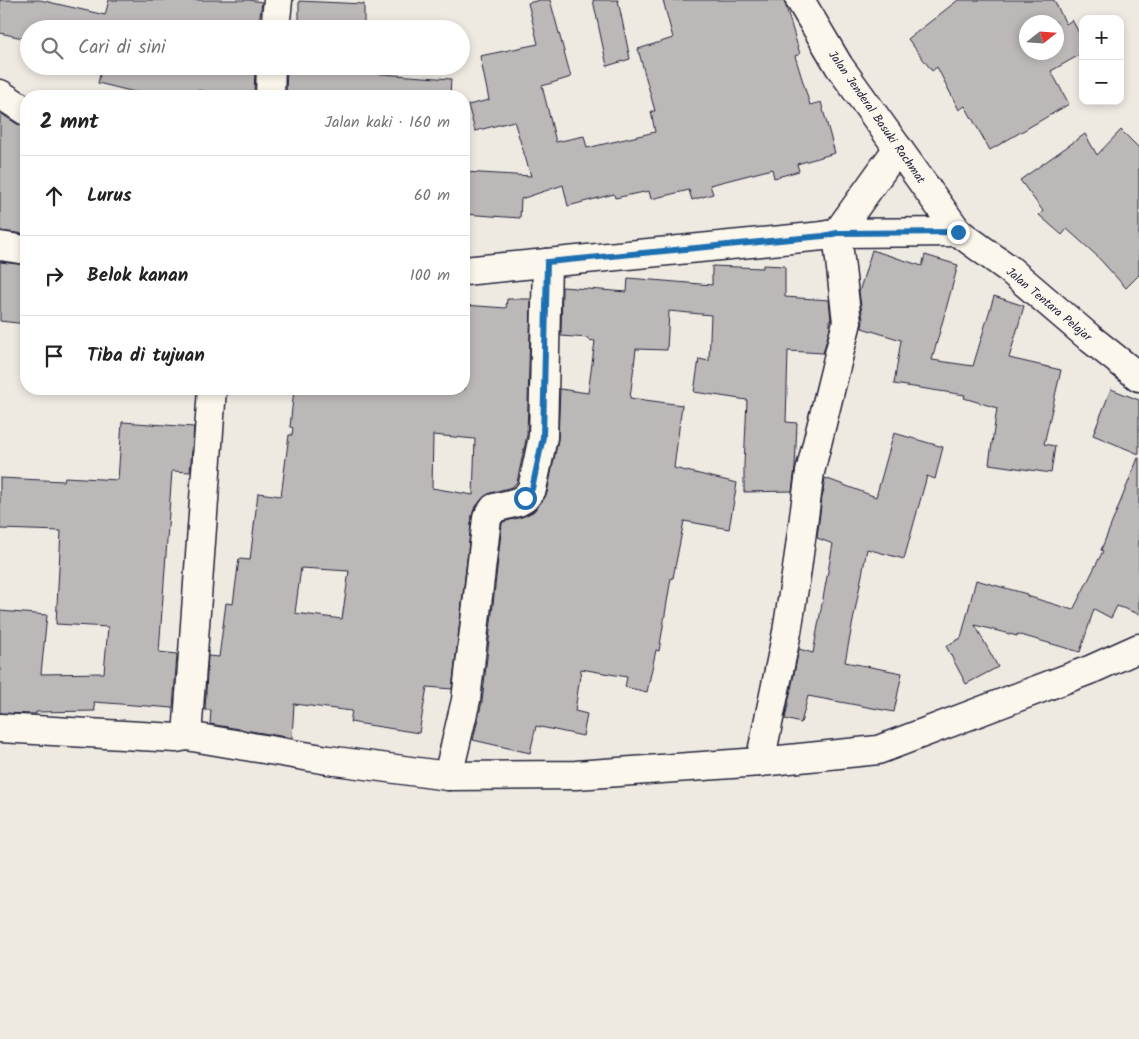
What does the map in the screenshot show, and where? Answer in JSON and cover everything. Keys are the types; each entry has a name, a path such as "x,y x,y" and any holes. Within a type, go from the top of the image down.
{"street":[{"path":"276,20 278,0"},
{"name":"Jalan Jenderal Basuki Rachmat","path":"800,0 839,66 958,232"},
{"path":"270,90 271,75"},
{"path":"0,94 20,108"},
{"path":"760,762 787,632 810,472 847,322 837,233 898,148"},
{"path":"470,270 813,237 837,233 958,232"},
{"name":"Jalan Tentara Pelajar","path":"958,232 1009,269 1139,377"},
{"path":"0,246 20,249"},
{"path":"448,776 466,700 487,518 494,508 518,502 525,498 532,489 543,437 547,262"},
{"path":"187,736 212,395"},
{"path":"0,728 176,738 187,736 328,760 448,776 576,775 760,762 878,750 1092,669 1139,648"}],"building":[{"path":"0,0 40,0 105,15 109,0 249,0 262,2 259,20 20,20 20,37 0,33"},
{"path":"550,0 571,77 542,86 556,142 584,136 587,148 655,132 651,111 655,111 638,49 673,38 663,0 784,0 800,54 795,56 810,105 821,102 835,153 797,164 799,171 774,178 772,169 710,185 713,194 692,200 689,190 651,199 649,191 615,198 614,194 568,206 563,185 521,199 520,218 470,214 470,172 531,176 514,121 475,131 470,112 470,105 489,100 480,56 538,44 528,3"},
{"path":"593,0 618,0 630,59 607,66"},
{"path":"958,0 1054,0 1062,15 1019,15 1019,60 1064,60 1064,20 1066,24 1072,20 1079,33 1079,55 1051,71 1069,104 990,150 965,106 959,110 937,67 932,71 908,39"},
{"path":"299,1 364,4 364,20 299,20"},
{"path":"100,75 255,75 254,90 127,90 98,83"},
{"path":"287,75 396,75 451,79 450,90 286,90"},
{"path":"0,113 20,125 20,233 0,231"},
{"path":"1121,130 1139,148 1139,275 1126,288 1096,255 1067,229 1062,235 1039,215 1043,211 1020,180 1085,134 1097,155"},
{"path":"872,250 922,266 925,255 958,265 932,360 973,366 994,296 1024,306 1009,358 1061,370 1044,444 1055,446 1051,473 989,464 997,408 964,398 965,395 894,384 901,340 862,328 863,320 859,292"},
{"path":"0,262 20,264 20,323 0,321"},
{"path":"763,265 785,266 785,297 829,300 831,320 823,353 788,351 786,422 797,423 792,491 744,492 747,400 694,392 699,359 709,361 711,315 669,311 667,350 636,349 630,398 682,405 674,468 737,483 729,529 684,521 673,578 671,578 659,651 656,650 647,692 625,687 627,677 581,669 575,711 587,714 583,736 536,726 530,753 473,740 482,702 502,524 503,522 533,512 547,493 558,440 560,389 588,393 595,341 588,340 588,338 561,336 562,287 627,292 628,278 712,285 712,266 763,268"},
{"path":"507,299 531,299 527,435 517,482 512,487 490,493 474,509 452,689 427,687 419,733 350,722 352,711 294,704 292,738 210,724 211,710 205,710 208,656 219,657 226,603 233,604 239,559 250,560 258,493 281,496 289,435 292,435 293,428 290,427 293,395 470,395 470,305 506,308","holes":["433,435 475,439 473,495 432,488","301,568 349,571 342,619 295,613"]},
{"path":"1111,389 1139,400 1139,454 1093,435"},
{"path":"122,422 194,427 190,472 172,471 159,652 177,654 173,708 94,702 95,711 36,712 36,714 0,713 0,611 47,615 41,674 104,673 108,627 56,624 61,531 0,529 0,478 64,481 65,477 118,480"},
{"path":"894,433 943,447 935,479 927,476 904,559 867,549 845,662 902,673 894,712 808,696 801,723 785,719 799,649 813,653 833,544 817,538 825,478 876,497"},
{"path":"1138,458 1139,614 1117,606 1111,618 1094,609 1080,652 1017,634 1017,636 975,625 998,667 966,684 946,646 961,638 976,580 1027,594 1027,596 1073,610 1103,551 1101,550"}],"route":[{"path":"525,498 532,489 543,437 547,262 823,236 837,233 958,232"}]}
